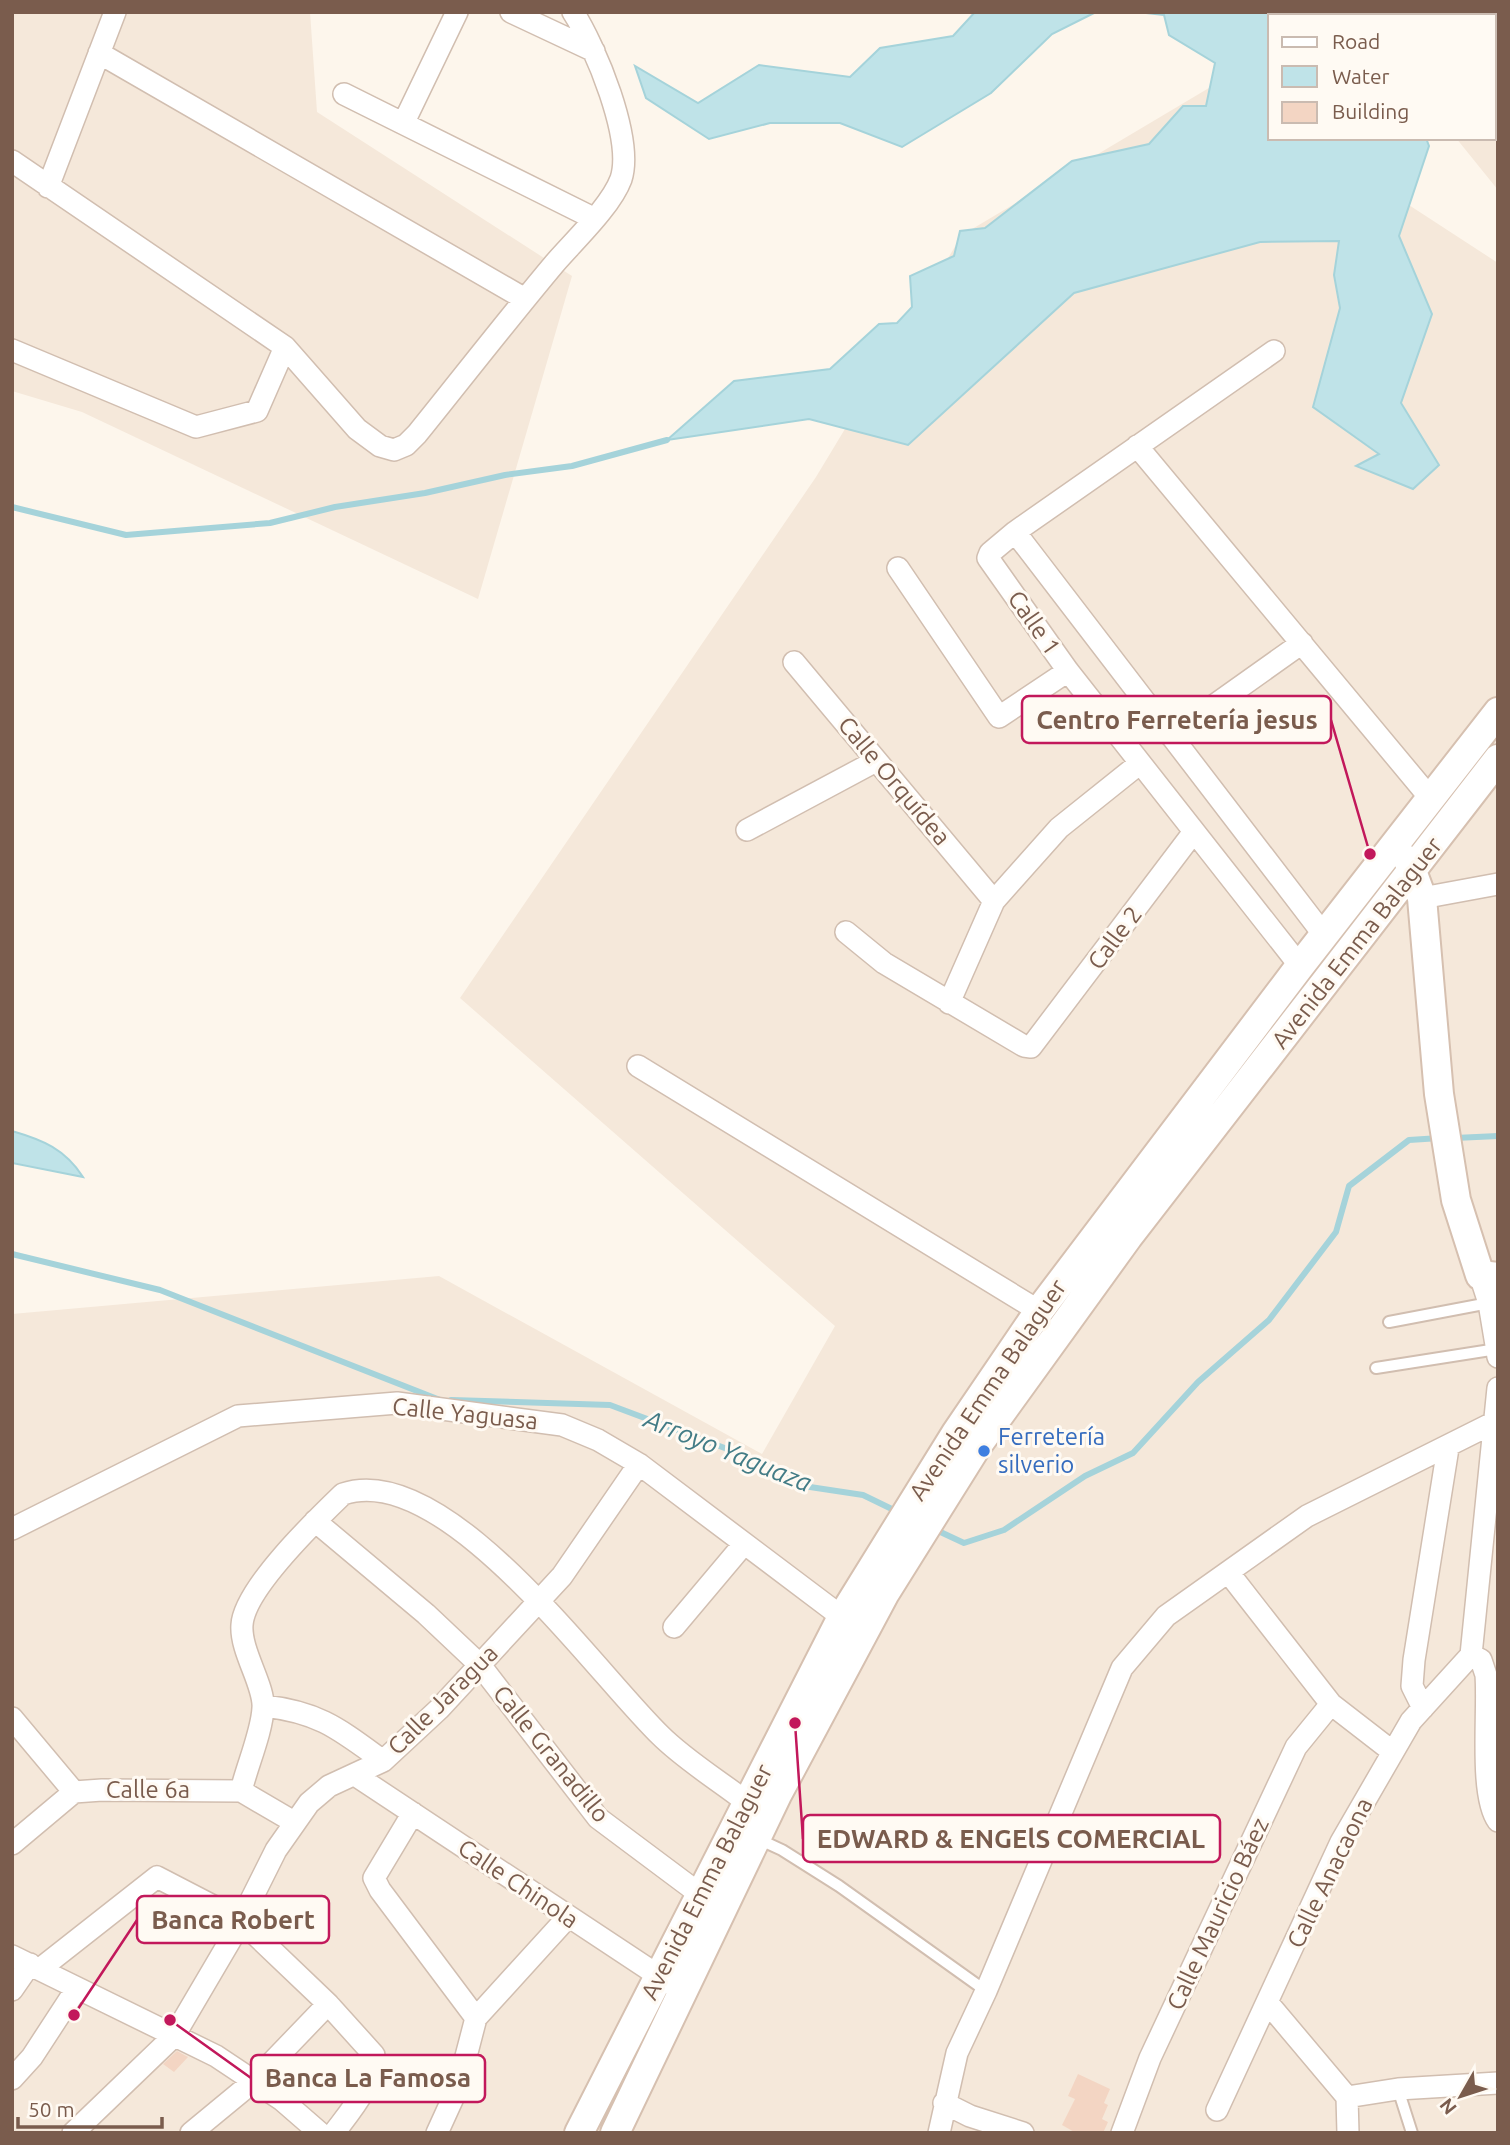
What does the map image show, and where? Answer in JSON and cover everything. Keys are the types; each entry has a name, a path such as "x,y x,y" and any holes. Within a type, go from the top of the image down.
{"street":[{"path":"48,187 115,12"},
{"path":"404,122 457,12"},
{"path":"512,12 594,51"},
{"path":"12,161 285,347 357,429 380,446 394,450 406,445 417,434 593,218 621,179 625,159 614,111 594,51 573,12"},
{"path":"99,53 525,299"},
{"path":"344,94 593,218"},
{"path":"12,350 195,427 257,411 285,347"},
{"name":"Calle 1","path":"1274,351 1015,532 990,553 988,558 1068,671 1139,764 1300,966"},
{"path":"1137,446 1431,799"},
{"path":"1015,532 1325,935"},
{"path":"898,568 999,718 1068,671"},
{"path":"1171,736 1302,643"},
{"name":"Calle Orquídea","path":"794,662 994,901"},
{"name":"Avenida Emma Balaguer","path":"967,1439 1117,1230 1300,966 1498,712"},
{"name":"Avenida Emma Balaguer","path":"615,2133 874,1586 967,1439 1040,1311 1117,1230 1414,871 1498,758"},
{"path":"747,830 876,761"},
{"path":"846,932 884,963 949,1003 994,901 1059,828 1139,764"},
{"name":"Calle 2","path":"949,1003 1024,1046 1037,1043 1193,833"},
{"path":"1397,842 1414,871 1422,898 1439,1094 1456,1200 1489,1285 1498,1357"},
{"path":"1422,898 1498,884"},
{"path":"638,1066 1040,1311"},
{"path":"1498,1388 1488,1564 1471,1654 1481,1660 1493,1692 1487,1782 1494,1815 1498,1821"},
{"name":"Calle Yaguasa","path":"12,1529 246,1414 397,1403 562,1425 598,1440 639,1464 842,1617"},
{"path":"939,2133 957,2053 986,1991 1122,1668 1166,1616 1307,1516 1448,1448 1495,1422"},
{"path":"1423,1708 1412,1686 1414,1660 1448,1448"},
{"name":"Calle Jaragua","path":"72,2133 174,2036 294,1822 309,1803 329,1786 383,1760 439,1710 562,1576 639,1464"},
{"path":"294,1822 241,1791 264,1706 247,1654 242,1625 245,1613 272,1568 343,1494 356,1489 401,1495 445,1517 539,1601 661,1736 749,1804"},
{"name":"Calle Granadillo","path":"315,1521 426,1614 480,1665 598,1818 701,1895"},
{"path":"674,1627 743,1545"},
{"path":"1228,1572 1331,1704 1393,1752"},
{"name":"Avenida Emma Balaguer","path":"579,2133 842,1617 874,1586"},
{"name":"Calle Anacaona","path":"1217,2110 1341,1842 1411,1721 1471,1654"},
{"name":"Calle Mauricio Báez","path":"1122,2133 1150,2058 1296,1747 1331,1704"},
{"path":"264,1706 295,1709 321,1717 383,1760"},
{"path":"12,1718 74,1792"},
{"name":"Calle Chinola","path":"355,1775 567,1918 658,1977 683,1990"},
{"name":"Calle 6a","path":"12,1844 74,1792 241,1791"},
{"path":"412,1813 374,1878 476,2018"},
{"path":"12,1990 24,1961 157,1877 240,1920 328,2004 374,2055 374,2068 364,2092 334,2133"},
{"path":"437,2133 458,2087 476,2018 567,1918"},
{"path":"24,1961 216,2056 254,2081 320,2133"},
{"path":"12,2079 32,2057 77,1988"},
{"path":"1267,2002 1347,2097 1348,2133"},
{"path":"191,2133 254,2081 328,2004"},
{"path":"1347,2097 1398,2089 1498,2083"},
{"path":"944,2102 970,2116 1023,2133"}],"lane":[{"path":"1388,1322 1489,1285"},
{"path":"1376,1368 1497,1349"},
{"path":"756,1837 839,1886 986,1991"},
{"path":"1398,2089 1412,2133"}],"shaded area":[{"path":"12,12 310,12 317,112 572,276 478,599 82,412 12,391"},
{"path":"1498,12 1498,190 1458,140 1496,140 1496,14 1423,14"},
{"path":"1219,82 1268,136 1268,140 1309,140 1498,263 1498,2133 12,2133 12,1314 439,1276 762,1454 835,1326 460,998 816,477 962,235"}],"water":[{"path":"975,12 1096,12 1052,34 991,93 902,147 840,123 770,123 709,139 646,98 635,66 698,103 759,65 850,77 880,48 953,36"},
{"path":"1137,12 1412,12 1268,14 1268,140 1427,140 1429,146 1399,236 1432,314 1401,403 1439,465 1413,489 1356,466 1379,454 1313,407 1340,308 1334,275 1339,241 1260,242 1074,293 908,445 809,419 667,440 734,381 830,369 879,324 897,323 912,307 910,276 954,256 960,231 985,228 1072,161 1149,144 1183,106 1206,106 1215,63 1169,35 1164,15"},
{"path":"12,1131 52,1147 69,1159 83,1177 12,1163"}],"building":[{"path":"177,2051 188,2057 174,2072 163,2064"},
{"path":"1078,2074 1110,2089 1104,2103 1108,2105 1102,2119 1108,2122 1103,2133 1076,2133 1062,2125 1075,2099 1068,2096"}],"waterway":[{"path":"12,507 126,535 270,523 335,507 425,493 505,475 572,466 667,440"},
{"name":"Arroyo Yaguaza","path":"1455,1138 1498,1136"},
{"name":"Arroyo Yaguaza","path":"934,1529 964,1543 1004,1530 1085,1476 1133,1453 1198,1382 1269,1320 1336,1232 1349,1186 1409,1140 1440,1138"},
{"name":"Arroyo Yaguaza","path":"12,1254 160,1290 440,1400"},
{"name":"Arroyo Yaguaza","path":"451,1400 610,1405 762,1462 810,1487 863,1495 898,1512"}],"place":[{"name":"Centro Ferretería jesus","path":"1370,854"},
{"name":"Ferretería silverio","path":"984,1451"},
{"name":"EDWARD & ENGElS COMERCIAL","path":"795,1723"},
{"name":"Banca Robert","path":"74,2015"},
{"name":"Banca La Famosa","path":"170,2020"}]}
